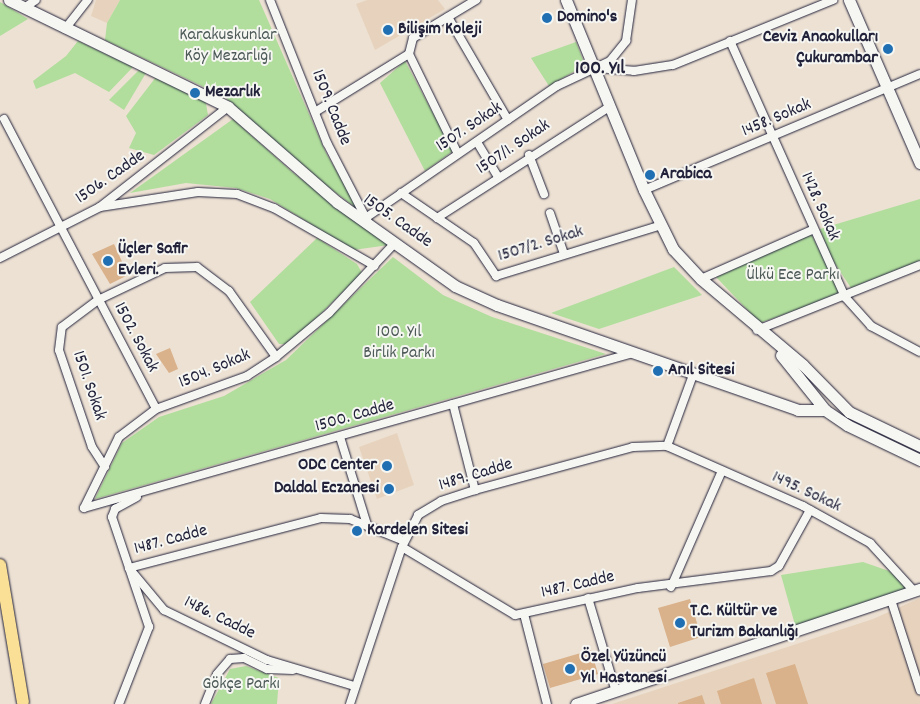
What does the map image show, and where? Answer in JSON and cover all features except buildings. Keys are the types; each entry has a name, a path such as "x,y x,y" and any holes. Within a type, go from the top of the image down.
{"main road":[{"name":"1505. Cadde","path":"9,0 228,107 337,202 368,220 394,244 478,297 693,375 798,410 826,410"},
{"path":"566,0 660,226 701,279 756,331 824,386 850,412 877,428 920,446"},
{"path":"849,0 888,88 915,141 920,163"},
{"path":"774,346 826,410 847,426 920,460"},
{"path":"798,410 824,386"},
{"path":"826,410 835,397"},
{"path":"0,565 23,702"},
{"path":"576,704 917,590"}],"street":[{"path":"24,8 36,0"},
{"path":"65,29 88,0"},
{"name":"1509. Cadde","path":"270,0 315,112 368,220"},
{"path":"458,154 409,54 413,38 476,0"},
{"name":"1507. Sokak","path":"368,220 401,193 508,120 620,52 632,0"},
{"path":"593,68 652,70 833,0"},
{"path":"448,17 508,120"},
{"name":"1428. Sokak","path":"730,41 812,230 845,297 871,326 920,352"},
{"path":"315,112 409,54"},
{"name":"1458. Sokak","path":"644,190 772,138 920,74"},
{"name":"1507/1. Sokak","path":"438,218 529,155 609,106"},
{"name":"1506. Cadde","path":"0,258 100,207 228,107"},
{"name":"1502. Sokak","path":"4,119 156,409"},
{"path":"477,142 498,177"},
{"path":"529,155 544,194"},
{"path":"100,207 198,192 237,194 274,208 374,266"},
{"name":"1507/2. Sokak","path":"401,193 474,243 496,276 660,226"},
{"path":"550,213 564,254"},
{"path":"701,279 812,230"},
{"name":"1504. Sokak","path":"84,508 119,438 156,409 248,376 276,357 329,314 394,244"},
{"path":"756,331 845,297 920,265"},
{"name":"1501. Sokak","path":"105,467 92,447 59,350 62,327 98,300 165,268 198,267 228,290 276,357"},
{"name":"1500. Cadde","path":"84,508 634,352"},
{"path":"667,446 693,375"},
{"path":"453,404 475,490"},
{"path":"340,436 367,524"},
{"name":"1495. Sokak","path":"667,446 810,510 870,543 917,590"},
{"name":"1489. Cadde","path":"350,704 354,686 403,544 411,525 430,507 475,490 633,447 667,446"},
{"path":"671,587 722,472"},
{"name":"1486. Cadde","path":"152,490 113,512 129,568 164,610 296,670 354,686"},
{"name":"1487. Cadde","path":"129,568 321,518 350,519 367,524 403,544 503,611 524,614 588,598 671,587 779,566 810,510"},
{"path":"119,704 149,627 129,568"},
{"path":"588,598 616,692"},
{"path":"891,600 920,690"},
{"path":"524,614 547,704"},
{"path":"205,704 217,674 230,659 244,658 284,672 296,670"}],"shaded area":[{"path":"96,0 120,0 107,23 91,16"},
{"name":"Bilişim Koleji","path":"367,0 438,0 445,9 375,50 356,4"},
{"name":"ODC Center","path":"397,433 414,485 377,499 359,447"},
{"path":"920,598 920,704 612,704 873,619"}],"green space":[{"name":"Karakuskunlar Köy Mezarlığı","path":"120,0 259,0 326,153 360,211 298,164 225,97 105,40 107,23"},
{"path":"0,2 28,19 0,36"},
{"path":"78,41 133,67 109,92 75,73 36,89 33,81 66,56"},
{"path":"576,42 585,65 549,86 531,58"},
{"path":"405,61 453,151 425,171 380,83"},
{"path":"140,69 146,73 124,110 109,100"},
{"path":"156,77 205,98 208,115 154,155 129,148 136,133 126,116"},
{"path":"233,119 292,172 389,245 353,250 270,199 236,188 186,183 130,193"},
{"path":"920,199 920,261 851,288 830,256 820,229"},
{"name":"Ülkü Ece Parkı","path":"810,232 842,294 760,323 716,277"},
{"path":"317,238 357,264 362,273 303,331 286,344 279,344 250,302"},
{"name":"100. Yıl Birlik Parkı","path":"393,257 443,295 492,317 606,354 95,499 122,443 159,417 224,396 286,360"},
{"path":"674,267 702,295 599,329 551,313"},
{"path":"863,562 889,571 914,591 797,632 781,575"},
{"name":"Gökçe Parkı","path":"246,666 279,678 277,704 211,704 230,669"}],"place":[{"name":"Domino's","path":"547,18"},
{"name":"Bilişim Koleji","path":"388,30"},
{"name":"Ceviz Anaokulları Çukurambar","path":"888,49"},
{"name":"Mezarlık","path":"195,93"},
{"name":"Arabica","path":"650,175"},
{"name":"Üçler Safir Evleri.","path":"108,261"},
{"name":"Anıl Sitesi","path":"658,371"},
{"name":"ODC Center","path":"387,466"},
{"name":"Daldal Eczanesi","path":"389,489"},
{"name":"Kardelen Sitesi","path":"357,531"},
{"name":"T.C. Kültür ve Turizm Bakanlığı","path":"680,623"},
{"name":"Özel Yüzüncü Yıl Hastanesi","path":"570,669"}],"district":[{"name":"100. Yıl","path":"600,69"}]}
